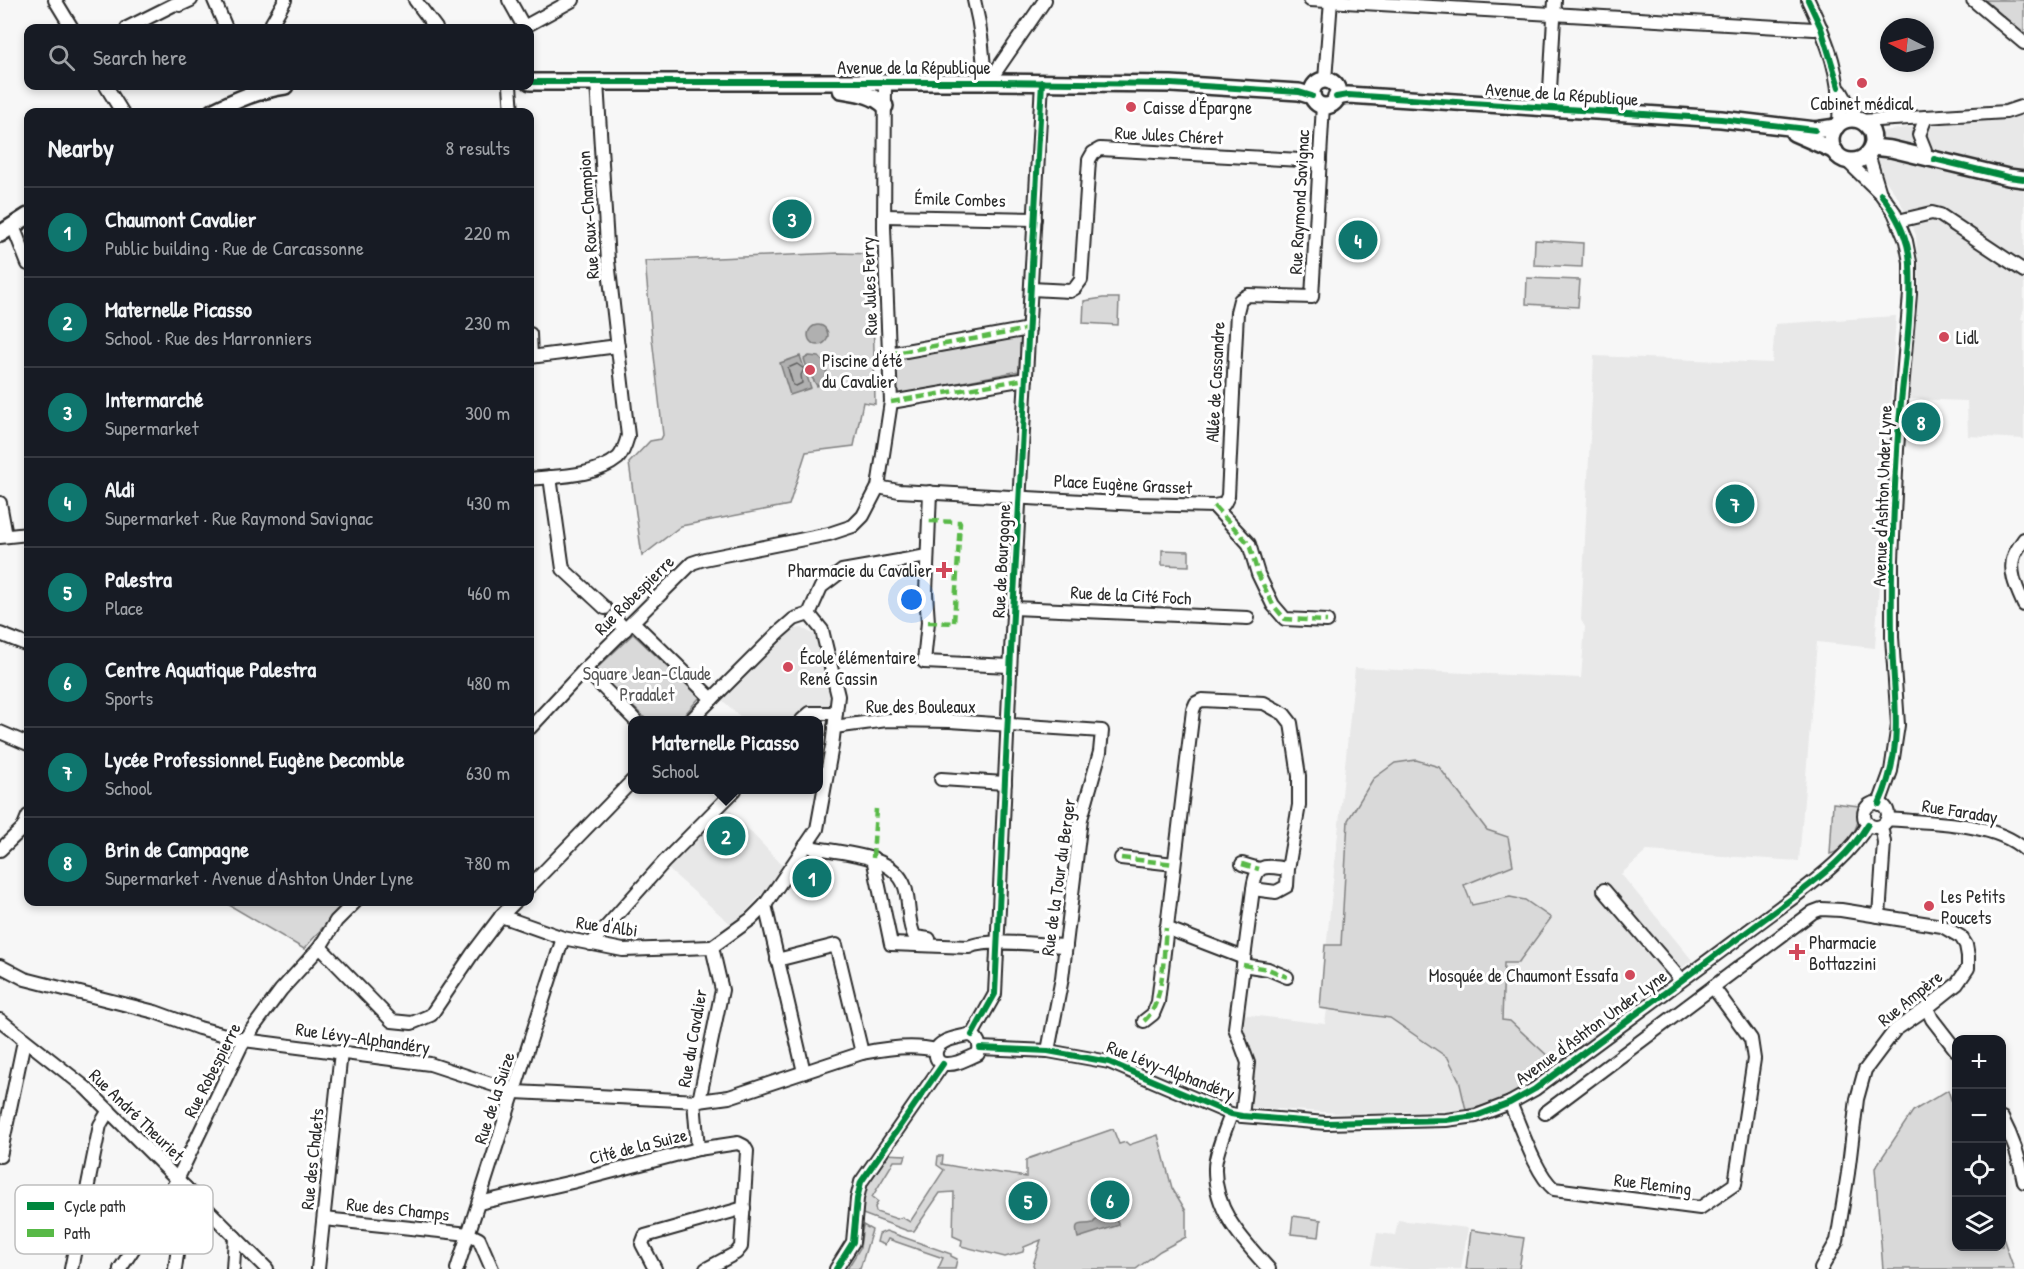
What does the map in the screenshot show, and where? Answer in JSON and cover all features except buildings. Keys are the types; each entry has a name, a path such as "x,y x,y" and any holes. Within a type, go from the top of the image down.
{"main road":[{"name":"Avenue de la République","path":"534,82 1172,84 1712,118 1815,130 1837,126"},
{"path":"821,83 842,91 870,96 885,106"},
{"path":"219,108 249,90"},
{"path":"1867,135 1859,160 1840,156 1831,141 1837,126 1847,120 1891,149 2024,179"},
{"name":"Avenue de la République","path":"1773,125 1812,140 1840,156"},
{"path":"1867,135 2024,171"},
{"path":"6,230 24,219"}],"street":[{"path":"55,0 70,24"},
{"path":"135,24 175,4 180,5 191,0"},
{"path":"214,0 224,24"},
{"path":"271,24 285,0"},
{"path":"415,0 433,24"},
{"path":"509,0 521,24"},
{"path":"530,24 573,0"},
{"path":"974,0 982,29 989,82"},
{"path":"989,82 1045,0"},
{"path":"1310,0 1814,30 1821,28"},
{"path":"1550,108 1555,0"},
{"path":"1808,0 1821,28 1839,87 1837,126"},
{"path":"1972,0 2024,43"},
{"name":"Rue Raymond Savignac","path":"1312,297 1331,1"},
{"name":"Rue Roux-Champion","path":"534,479 599,468 620,457 628,436 608,261 597,82"},
{"name":"Rue de Bourgogne","path":"972,1035 995,994 1041,82"},
{"name":"Rue Jules Ferry","path":"878,488 891,402 884,216 885,83"},
{"name":"Avenue d'Ashton Under Lyne","path":"1839,87 1867,135 1881,194"},
{"path":"108,90 120,108"},
{"path":"510,90 512,108"},
{"path":"1867,135 1886,120 2006,112 2024,106"},
{"path":"1925,150 1919,135 1926,117"},
{"name":"Rue Jules Chéret","path":"1031,289 1070,291 1076,288 1081,280 1089,160 1093,153 1100,150 1320,161"},
{"name":"Avenue d'Ashton Under Lyne","path":"1236,1115 1326,1123 1446,1120 1476,1116 1510,1103 1560,1072 1826,872 1857,840 1878,823 1864,817 1865,809 1871,804 1879,804 1891,771 1898,725 1892,637 1893,549 1897,449 1910,294 1910,262 1906,241 1898,221 1881,194 1840,156"},
{"path":"1898,221 1932,213 1940,215 2024,272"},
{"name":"Émile Combes","path":"884,216 1035,219"},
{"path":"6,230 24,258"},
{"name":"Allée de Cassandre","path":"1219,505 1228,496 1236,312 1240,300 1248,295 1312,297"},
{"path":"889,354 1029,329"},
{"path":"534,356 618,346"},
{"path":"891,402 1026,379"},
{"path":"550,477 563,568 609,612 629,626 712,699"},
{"path":"878,488 1020,497"},
{"name":"Rue Robespierre","path":"534,724 585,669 692,563 829,534 853,526 863,516 878,488"},
{"path":"930,492 924,662 1010,666"},
{"name":"Place Eugène Grasset","path":"1020,497 1138,504 1219,505"},
{"path":"0,503 3,537 24,534"},
{"path":"1219,505 1250,544 1258,574 1273,605 1285,619 1327,621"},
{"path":"2024,539 2013,557 2012,568 2024,605"},
{"path":"695,716 778,633 794,619 809,614 821,587 842,571 927,556"},
{"name":"Rue de la Cité Foch","path":"1013,608 1248,618"},
{"path":"809,614 822,630 838,696 823,793"},
{"path":"0,634 24,643"},
{"path":"585,669 631,716"},
{"path":"1144,1021 1153,1014 1158,1002 1193,710 1196,703 1202,700 1264,703 1284,714 1291,723 1299,776 1299,805 1287,886 1275,892 1253,889"},
{"path":"807,716 810,713 836,713"},
{"name":"Rue des Bouleaux","path":"834,727 887,720 950,721 1007,726"},
{"name":"Rue de la Tour du Berger","path":"1007,726 1102,731 1100,752 1081,819 1066,946 1048,1051"},
{"path":"0,732 24,742"},
{"path":"941,778 1005,783"},
{"path":"534,882 628,785"},
{"path":"591,944 664,862 730,794"},
{"path":"712,947 751,919 765,904 817,829 823,794"},
{"path":"1879,804 1885,808 1878,823 1884,842 1879,916"},
{"name":"Rue Faraday","path":"1878,823 1993,831 2024,849"},
{"path":"0,850 24,826"},
{"path":"805,846 873,858 892,867 904,884 910,906 912,932 915,937 971,941 974,945"},
{"path":"873,858 891,944 969,948 974,945 997,944 1066,946"},
{"path":"1121,858 1174,864"},
{"path":"1242,864 1259,869"},
{"path":"1269,1269 1233,1228 1218,1197 1215,1166 1224,1135 1236,1115 1248,1063 1235,1028 1254,876 1259,869 1265,866 1288,869"},
{"path":"1604,890 1681,980"},
{"path":"765,904 804,1072"},
{"name":"Rue Robespierre","path":"181,1184 244,1040 281,990 320,947 336,921 351,906"},
{"path":"320,947 392,1021 412,1023 431,1015 456,977 510,906"},
{"name":"Rue Ampère","path":"1713,987 1813,912 1821,909 1942,926 1961,937 1966,945 1968,968 1963,977 1927,1008 1895,1030 1864,1070 1857,1098 1837,1241 1821,1269"},
{"name":"Rue d'Albi","path":"501,916 563,938 623,950 712,947"},
{"path":"1166,928 1287,977"},
{"name":"Rue de la Suize","path":"457,1269 563,938"},
{"path":"777,960 836,945 862,1053"},
{"name":"Rue du Cavalier","path":"698,1149 697,1101 722,990 712,947"},
{"name":"Rue Lévy-Alphandéry","path":"0,966 25,979 155,1012 199,1028 244,1040 430,1064 514,1092 697,1101 729,1097 862,1053 883,1049 936,1050"},
{"path":"1545,1113 1713,987"},
{"name":"Rue Fleming","path":"1510,1103 1539,1169 1546,1182 1554,1189 1700,1208 1735,1184 1754,1059 1751,1039 1713,987"},
{"path":"1927,1008 1932,1019 1952,1045"},
{"name":"Rue André Theuriet","path":"0,1020 86,1088 181,1184"},
{"path":"972,1035 980,1048 978,1054 962,1061 943,1064 937,1060 935,1054 938,1046 947,1040 972,1035"},
{"path":"0,1156 24,1041"},
{"name":"Rue Lévy-Alphandéry","path":"980,1048 1048,1051 1109,1062 1236,1115"},
{"name":"Rue des Chalets","path":"318,1269 341,1052"},
{"path":"836,1269 853,1242 857,1198 861,1182 943,1064"},
{"path":"88,1185 100,1125 109,1110"},
{"path":"2006,1127 2024,1171 2024,1182"},
{"name":"Cité de la Suize","path":"479,1203 572,1182 698,1149 738,1143 747,1151 741,1247 736,1253 706,1269"},
{"path":"655,1269 642,1244 645,1236 744,1208"},
{"name":"Rue André Theuriet","path":"213,1215 267,1269"},
{"name":"Rue des Champs","path":"324,1219 469,1234"},
{"path":"469,1234 479,1239 492,1269"},
{"path":"233,1269 236,1238"},
{"path":"70,1269 73,1254"},
{"name":"Rue Robespierre","path":"120,1269 130,1254"},
{"path":"175,1269 176,1254"}],"shaded area":[{"path":"2024,110 2024,308 2021,319 2024,320 2024,439 1968,436 1967,401 1909,399 1919,282 1916,235 1899,199 1875,166 1883,131 1941,123 1992,120"},
{"path":"1896,316 1875,648 1817,642 1799,861 1647,851 1621,874 1692,960 1554,1067 1492,1104 1466,1110 1353,1114 1248,1107 1253,1056 1240,1032 1241,1014 1325,1024 1327,1009 1320,1008 1355,668 1581,678 1585,627 1581,620 1594,356 1772,363 1775,324"},
{"name":"École élémentaire René Cassin","path":"802,628 815,635 820,641 830,702 827,707 815,705 806,709 799,716 740,716 721,699 783,634"},
{"path":"725,805 785,868 733,926 668,869"},
{"path":"1398,1220 1468,1228 1461,1269 1404,1269 1371,1265 1377,1233 1395,1235"}],"green space":[{"path":"1985,0 2024,0 2024,34"},
{"path":"1535,240 1583,243 1582,267 1534,265"},
{"path":"839,253 872,254 875,404 863,402 854,446 806,452 789,505 681,526 642,556 629,463 650,441 661,439 663,435 645,261"},
{"path":"1527,278 1580,280 1578,307 1526,304"},
{"path":"1119,298 1118,325 1083,323 1084,301"},
{"path":"1021,334 1019,371 896,395 895,360"},
{"path":"1162,550 1189,551 1189,566 1162,565"},
{"name":"Square Jean-Claude Pradalet","path":"633,634 700,697 683,716 643,716 595,670"},
{"path":"1416,760 1439,767 1487,830 1508,837 1513,865 1464,885 1472,905 1510,897 1525,900 1551,918 1518,963 1504,963 1502,1020 1510,1021 1552,1060 1554,1067 1515,1095 1492,1104 1466,1110 1459,1080 1448,1058 1390,1018 1320,1008 1325,945 1341,945 1348,820 1373,779 1395,763"},
{"path":"1833,803 1859,806 1859,813 1857,825 1844,846 1830,854"},
{"path":"231,906 342,906 304,949"},
{"path":"1948,1090 1952,1102 1952,1251 2006,1251 2006,1246 2014,1269 1883,1269 1875,1168 1913,1111"},
{"path":"1113,1129 1119,1144 1126,1142 1129,1145 1158,1135 1172,1188 1186,1211 1186,1237 1160,1251 1136,1269 1035,1269 1033,1265 1041,1240 1024,1247 1023,1252 1005,1257 961,1246 962,1240 953,1236 954,1192 940,1193 914,1231 908,1231 860,1213 863,1188 884,1154 906,1155 904,1161 894,1161 872,1197 878,1202 875,1207 876,1212 897,1219 902,1217 910,1222 944,1170 937,1165 938,1156 943,1156 942,1164 1026,1177 1026,1161 1030,1158"},
{"path":"1293,1216 1321,1220 1319,1237 1291,1234"},
{"path":"863,1225 872,1230 860,1269 847,1269 860,1248"},
{"path":"1471,1230 1524,1238 1519,1269 1466,1269"},
{"path":"886,1231 951,1254 957,1259 955,1269 938,1269 943,1258 888,1239 885,1245 877,1242 879,1234"}],"water":[{"path":"818,325 825,328 828,335 825,342 818,345 811,342 808,335 811,328"},
{"path":"800,356 811,388 790,395 780,363"},
{"path":"809,356 819,357 826,365 826,377 817,386 804,359"},
{"path":"1104,1213 1115,1216 1119,1225 1078,1238 1077,1226 1093,1223"}],"marked path":[{"path":"889,354 1029,329"},
{"path":"891,402 1026,379"},
{"path":"1214,506 1249,544 1258,574 1273,605 1285,619 1327,621"},
{"path":"928,622 954,623 960,522 929,521"},
{"path":"873,858 876,809"},
{"path":"1121,858 1174,864"},
{"path":"1242,864 1259,869"},
{"path":"1144,1021 1151,1013 1159,991 1166,928"},
{"path":"1243,965 1268,969 1287,977"}],"cycle path":[{"path":"1808,0 1821,28 1839,87"},
{"path":"534,82 1171,84 1299,92 1312,96"},
{"path":"972,1035 995,994 1042,82"},
{"path":"1336,97 1348,95 1721,119 1815,130"},
{"path":"1934,159 2024,179"},
{"path":"1879,804 1893,761 1895,741 1892,615 1893,521 1910,287 1907,245 1897,219 1881,194"},
{"path":"980,1048 1048,1051 1109,1062 1231,1114 1242,1116 1326,1123 1446,1120 1476,1116 1510,1103 1535,1089 1798,894 1845,854 1868,824"},
{"path":"836,1269 853,1242 861,1182 943,1064"}],"place":[{"name":"Cabinet médical","path":"1862,83"},
{"name":"Caisse d'Épargne","path":"1131,107"},
{"name":"Intermarché","path":"792,219"},
{"name":"Aldi","path":"1358,240"},
{"name":"Lidl","path":"1944,337"},
{"name":"Piscine d'été du Cavalier","path":"810,370"},
{"name":"Brin de Campagne","path":"1921,422"},
{"name":"Lycée Professionnel Eugène Decomble","path":"1735,504"},
{"name":"Pharmacie du Cavalier","path":"944,570"},
{"name":"École élémentaire René Cassin","path":"788,667"},
{"name":"Maternelle Picasso","path":"726,836"},
{"name":"Chaumont Cavalier","path":"812,878"},
{"name":"Les Petits Poucets","path":"1929,906"},
{"name":"Pharmacie Bottazzini","path":"1797,952"},
{"name":"Mosquée de Chaumont Essafa","path":"1630,975"},
{"name":"Centre Aquatique Palestra","path":"1110,1200"},
{"name":"Palestra","path":"1028,1201"}]}
